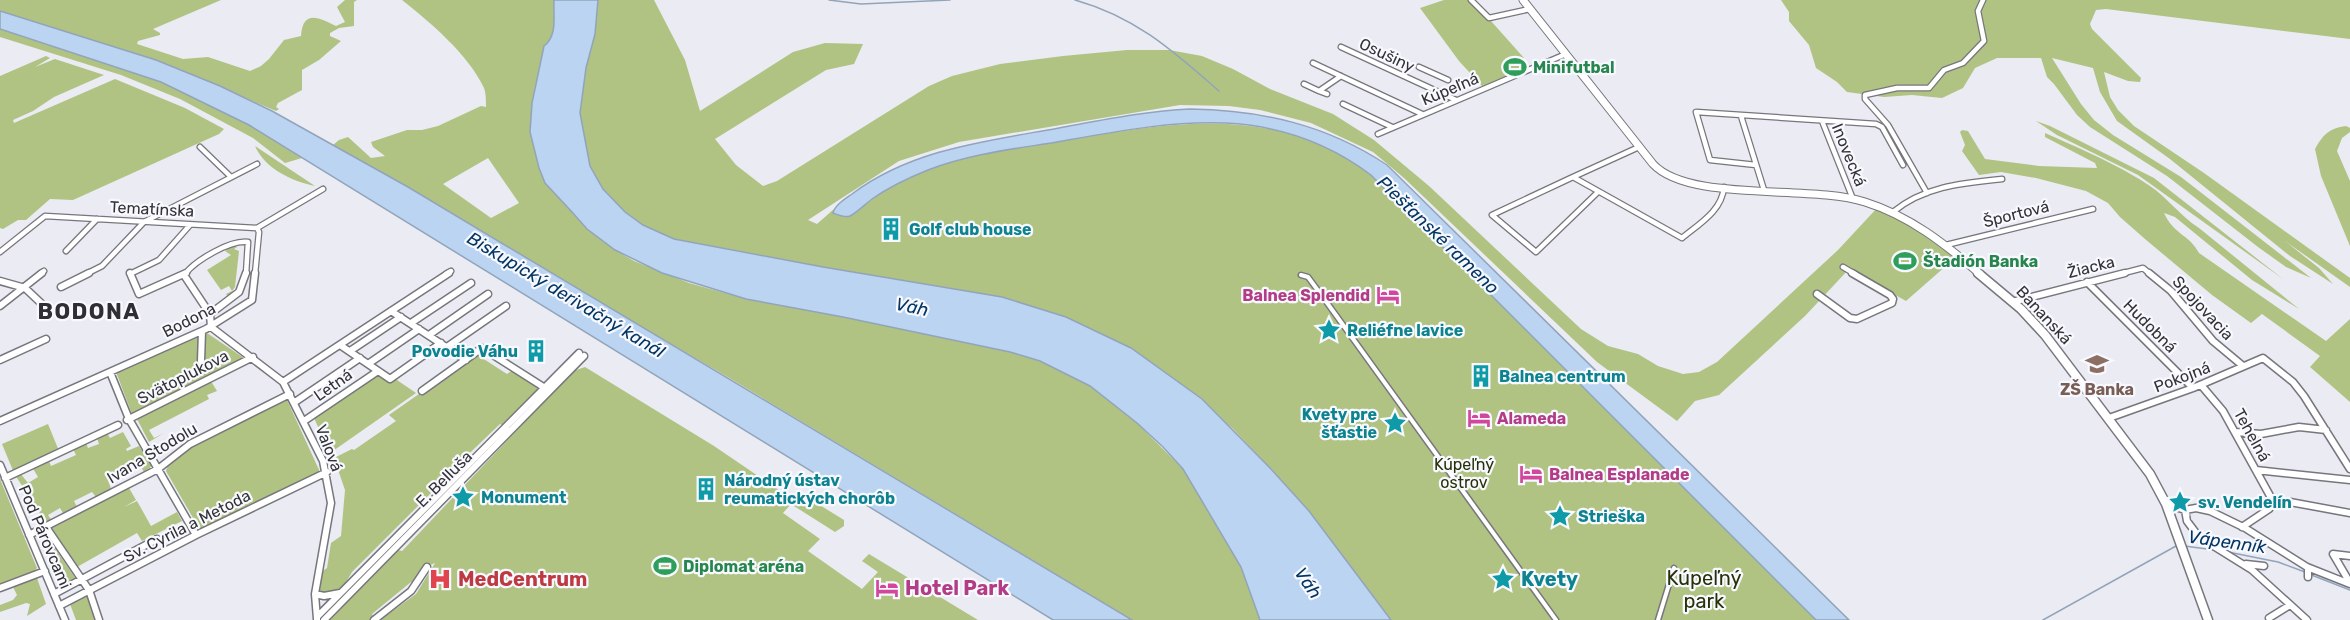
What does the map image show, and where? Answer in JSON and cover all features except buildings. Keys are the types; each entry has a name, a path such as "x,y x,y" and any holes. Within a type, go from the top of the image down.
{"main road":[{"name":"Bananská","path":"1523,0 1639,147 1659,170 1673,180 1695,185 1853,199 1893,212 1919,225 1946,245 2012,302 2049,339 2156,482 2208,620"}],"street":[{"path":"1471,0 1489,18 1530,9"},
{"path":"1927,193 1887,125 1865,99 1865,96 1896,88 1927,89 1936,84 1946,68 1963,63 1984,41 1978,11 1983,0"},
{"name":"Osušiny","path":"1341,46 1456,100"},
{"name":"Kúpeľná","path":"1378,134 1566,54"},
{"path":"1313,63 1422,114"},
{"name":"Osušiny","path":"1419,67 1448,80"},
{"path":"1418,82 1430,72"},
{"path":"1320,91 1341,76"},
{"path":"1304,84 1327,94"},
{"path":"1343,104 1365,112 1392,127"},
{"name":"Inovecká","path":"1756,165 1710,160 1696,112 1876,124 1882,127 1903,165"},
{"path":"1741,116 1764,190"},
{"name":"Inovecká","path":"1822,121 1853,199"},
{"path":"200,147 231,177"},
{"path":"1599,192 1536,252 1492,215 1639,147"},
{"path":"61,287 102,266 144,222 257,164"},
{"path":"1573,177 1682,238 1715,210 1722,201 1724,187"},
{"path":"1893,212 1904,203 1927,193 1968,182 2002,179"},
{"path":"257,228 323,189"},
{"name":"Športová","path":"1946,245 2093,209"},
{"name":"Tematínska","path":"0,252 45,216 257,228"},
{"path":"66,251 97,219"},
{"path":"190,225 159,260 129,273 139,294 183,275 189,269 240,240 248,242 243,289 234,299 210,314"},
{"name":"Bodona","path":"0,421 211,327 252,300 259,232 257,228"},
{"path":"246,262 256,260"},
{"path":"1817,294 1850,318 1857,319 1892,303 1893,299 1890,295 1842,267"},
{"name":"Žiacka","path":"2012,302 2143,268"},
{"name":"Spojovacia","path":"2143,268 2178,298 2213,341 2243,366"},
{"path":"0,306 44,271"},
{"name":"Letná","path":"283,382 451,271"},
{"path":"183,275 210,314 211,327"},
{"path":"1301,275 1308,278 1325,300 1556,620"},
{"path":"0,281 25,288 43,305"},
{"name":"Hudobná","path":"2087,282 2193,388"},
{"path":"411,323 471,283"},
{"path":"429,335 488,294"},
{"name":"Letná","path":"340,345 390,379 506,306"},
{"path":"391,310 466,360"},
{"name":"Letná","path":"350,351 401,317"},
{"name":"Valová","path":"211,327 283,382 295,402 327,472 331,503 315,594 320,619"},
{"name":"Letná","path":"368,364 419,329"},
{"path":"201,361 202,331"},
{"path":"0,360 46,339"},
{"path":"422,391 482,348 545,388"},
{"name":"E. Belluša","path":"581,355 320,619 341,593 545,388 581,355"},
{"name":"Svätoplukova","path":"127,420 253,357"},
{"name":"Letná","path":"295,402 360,358"},
{"name":"Pokojná","path":"2109,418 2201,385 2263,358 2293,382 2326,430"},
{"name":"Letná","path":"304,421 378,371"},
{"path":"110,372 127,420 196,535"},
{"name":"Tehelná","path":"2201,385 2223,411 2236,432 2274,503"},
{"name":"Ivana Stodolu","path":"29,535 158,469 190,444 290,394"},
{"path":"5,478 118,424"},
{"path":"2236,432 2261,434 2300,427 2326,430 2350,469"},
{"name":"Pod Párovcami","path":"0,465 65,620"},
{"path":"2256,470 2350,480"},
{"name":"Sv. Cyrila a Metoda","path":"59,606 196,535 327,472"},
{"path":"2242,527 2274,503 2290,502 2350,513"},
{"path":"2166,504 2185,510 2194,506 2215,511 2308,572 2350,584"},
{"path":"2185,510 2189,524 2208,545 2244,564 2307,620"},
{"path":"46,527 89,590 99,620"},
{"path":"54,594 157,539"},
{"path":"2350,556 2333,554 2350,584"},
{"path":"2244,564 2264,566"},
{"path":"374,620 411,591 427,567"},
{"path":"1658,620 1674,568"},
{"path":"0,588 45,571"},
{"path":"315,594 324,596 341,593"},
{"path":"2269,618 2290,605"}],"green space":[{"path":"0,0 221,0 153,29 160,35 138,41 137,44 183,59 208,57 250,71 269,59 284,40 301,36 302,27 308,19 318,19 336,26 345,22 337,7 345,0 357,0 354,2 354,26 339,28 330,33 330,36 341,41 319,60 302,70 302,90 278,103 276,107 279,109 276,111 156,60 0,11"},
{"path":"402,0 554,0 554,28 532,103 530,132 539,168 572,212 615,250 634,261 689,283 746,299 1010,352 1040,361 1090,386 1137,423 1183,469 1241,567 1260,620 1132,620 726,376 333,145 348,137 371,158 385,156 373,147 371,142 407,130 422,130 438,126 481,106 486,107 484,88 469,63 448,40","holes":["488,158 519,203 491,218 443,184"]},
{"name":"Kúpeľný ostrov","path":"598,0 654,0 685,60 700,111 793,52 825,43 863,44 854,64 826,70 715,139 736,165 763,186 777,181 929,86 952,76 1000,64 1127,50 1169,50 1202,56 1233,69 1270,89 1333,114 1374,140 1429,186 1581,329 1608,346 1638,354 1658,366 1683,374 1699,372 1717,362 1838,250 1878,207 1901,218 1955,258 1906,301 1849,269 1805,316 1719,395 1695,401 1677,421 1597,362 1404,178 1373,152 1311,123 1260,110 1229,106 1180,105 959,142 899,161 808,220 817,224 834,209 833,213 850,216 885,191 928,170 975,156 1008,150 1139,129 1179,125 1219,124 1258,127 1297,136 1334,152 1371,175 1816,620 1391,620 1309,511 1232,428 1131,348 1066,317 1002,297 674,239 643,225 625,212 603,189 590,166 580,113 586,68 595,34"},
{"path":"1444,0 1468,0 1491,21 1524,58 1521,60 1530,67 1482,86 1459,61 1420,8"},
{"path":"1781,0 2350,0 2350,39 2106,9 2096,10 2090,24 2092,29 2141,78 2140,82 2128,81 2104,72 2110,97 2118,110 2134,126 2204,173 2350,278 2350,287 2285,241 2319,268 2333,284 2290,256 2170,159 2117,121 2100,92 2093,68 2052,58 2094,120 2113,135 2181,177 2311,278 2286,267 2167,176 2090,127 2077,115 2047,77 2041,58 1997,58 1975,68 1963,88 1942,98 1912,95 1884,97 1847,92 1816,68 1809,45 1789,21 1789,12"},
{"path":"0,29 161,82 233,115 302,158 285,163 253,138 180,99 121,75 0,37"},
{"path":"46,56 50,58 35,67 55,59 104,75 54,97 33,111 13,120 14,123 115,79 185,108 224,129 219,134 73,200 50,199 26,220 18,220 3,229 0,228 0,76"},
{"path":"2036,121 2154,178 2283,279 2138,175 2057,135"},
{"path":"2346,126 2350,128 2350,132 2342,138 2337,151 2350,181 2350,246 2321,176 2315,149 2327,133 2335,128"},
{"path":"1968,131 1985,159 2039,166 2097,168 2095,163 2045,137 2045,133 2099,157 2126,171 2156,191 2299,309 2252,280 2175,217 2164,213 2172,226 2191,242 2199,253 2326,341 2350,319 2350,402 2310,367 2320,356 2262,314 2251,323 2212,295 2120,217 2108,203 2086,191 2036,178 2001,172 1979,175 1962,151 1965,145 1960,132"},
{"path":"255,146 315,186 280,173 265,161"},
{"path":"234,245 237,247 234,249 239,251 235,287 228,297 226,294 232,291 229,286 221,290 207,270 231,255 225,251"},
{"path":"207,333 244,358 132,414 116,372"},
{"path":"476,354 507,374 513,370 539,389 504,426 500,424 451,471 352,572 341,587 323,593 320,590 321,572 327,568 331,543 341,536 345,490 334,458 354,450 396,421 389,415"},
{"path":"585,367 714,446 786,495 791,504 783,513 820,539 808,551 862,589 878,572 862,561 869,554 978,620 380,620 416,594 435,563 425,567 416,582 411,582 372,614 374,617 370,620 330,620 398,550 402,551 405,548 573,371"},
{"path":"378,374 394,378 416,393 330,453 314,418"},
{"path":"207,383 212,383 217,391 207,395 209,399 149,430 154,438 164,433 149,442 137,419"},
{"path":"287,400 320,472 200,530 166,471 172,462 184,452 220,431"},
{"path":"48,424 59,451 14,473 2,444"},
{"path":"123,432 131,446 126,449 127,451 139,446 152,466 144,472 141,467 116,479 114,477 108,480 111,489 96,497 92,492 74,501 77,507 64,515 60,508 48,515 52,521 47,524 15,475 20,473 28,483 38,477 32,467 49,461 51,466 76,455 73,449 86,443 88,448 99,444 97,438 107,433 110,438"},
{"path":"0,479 37,568 33,573 0,586"},
{"path":"129,488 136,500 124,507 137,501 151,526 177,512 182,521 142,541 137,533 77,567 49,527"},
{"path":"797,499 810,499 844,520 844,526 835,532 794,506"},
{"path":"43,531 76,579 62,587 39,534"},
{"path":"37,578 46,604 27,616 30,604 26,603 0,612 0,605 13,600 17,595 13,587"},
{"path":"86,595 97,620 76,620 70,604"}],"water":[{"name":"Váh","path":"554,0 598,0 595,34 586,68 580,113 590,166 603,189 625,212 643,225 674,239 1002,297 1066,317 1131,348 1202,399 1270,468 1309,511 1391,620 1260,620 1241,567 1183,469 1137,423 1090,386 1040,361 1010,352 746,299 662,273 615,250 587,229 545,183 530,132 532,103 544,46 553,31"},
{"name":"Biskupický derivačný kanál","path":"0,11 156,60 220,86 272,111 408,187 1132,620 1053,620 249,125 161,82 0,29"},
{"name":"Piešťanské rameno","path":"1190,109 1243,113 1293,122 1341,140 1387,165 1849,620 1816,620 1371,175 1333,151 1296,135 1257,126 1219,123 1180,124 1140,128 1008,150 959,160 921,173 885,191 850,216 833,213 841,202 875,179 925,157 951,149 1124,116"}],"waterway":[{"path":"829,0 861,4 950,0"},
{"path":"1075,0 1117,16 1153,37 1219,91"},
{"name":"Vápenník","path":"2043,620 2176,546"},
{"name":"Vápenník","path":"2184,546 2215,550"},
{"name":"Vápenník","path":"2228,552 2278,562 2305,572"},
{"name":"Vápenník","path":"2309,574 2350,590"}],"place":[{"name":"Minifutbal","path":"1515,67"},
{"name":"Golf club house","path":"891,229"},
{"name":"Štadión Banka","path":"1905,261"},
{"name":"Balnea Splendid","path":"1388,295"},
{"name":"Reliéfne lavice","path":"1329,330"},
{"name":"Povodie Váhu","path":"536,351"},
{"name":"ZŠ Banka","path":"2097,364"},
{"name":"Balnea centrum","path":"1481,376"},
{"name":"Alameda","path":"1479,418"},
{"name":"Kvety pre šťastie","path":"1395,423"},
{"name":"Balnea Esplanade","path":"1531,474"},
{"name":"Národný ústav reumatických chorôb","path":"706,489"},
{"name":"Monument","path":"463,497"},
{"name":"sv. Vendelín","path":"2180,502"},
{"name":"Strieška","path":"1560,516"},
{"name":"Diplomat aréna","path":"665,566"},
{"name":"MedCentrum","path":"440,579"},
{"name":"Kvety","path":"1503,579"},
{"name":"Hotel Park","path":"887,588"}],"district":[{"name":"BODONA","path":"89,311"}],"park label":[{"name":"Kúpeľný park","path":"1704,590"}]}
